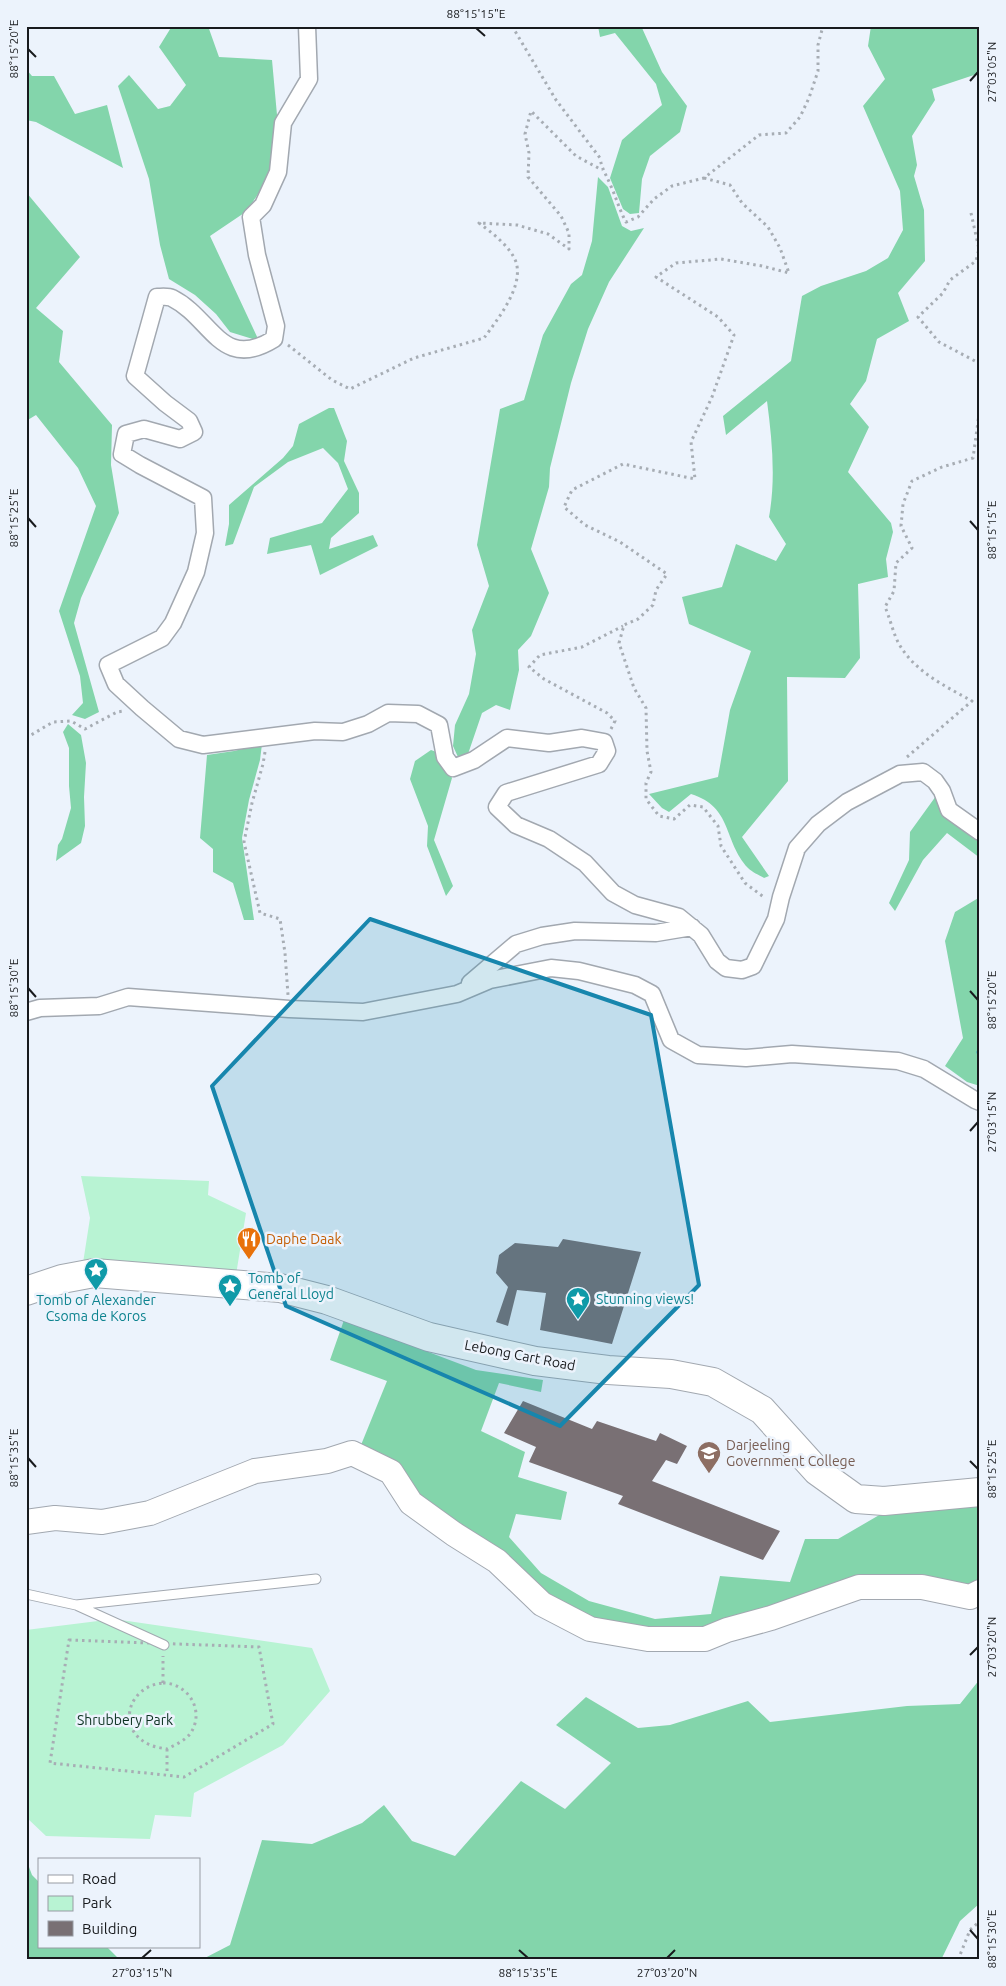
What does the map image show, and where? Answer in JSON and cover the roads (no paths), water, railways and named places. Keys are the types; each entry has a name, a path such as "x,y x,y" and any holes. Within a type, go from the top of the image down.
{"highway":[{"name":"Lebong Cart Road","path":"26,1291 62,1279 94,1273 280,1288 327,1300 429,1337 535,1361 608,1370 671,1374 713,1382 762,1410 817,1471 856,1499 884,1501 980,1492"}],"main road":[{"path":"26,1522 55,1518 102,1522 150,1512 255,1471 327,1461 352,1453 391,1472 411,1503 454,1534 497,1561 542,1604 590,1630 648,1639 705,1639 726,1630 771,1618 859,1586 922,1587 970,1597 980,1592"}],"street":[{"path":"307,26 309,79 283,123 278,172 263,205 251,217 257,255 276,326 274,339 259,348 244,351 222,343 192,313 170,297 157,297 136,376 165,403 190,420 194,432 180,439 144,429 126,434 122,454 203,498 205,533 196,572 173,623 162,638 108,665 116,684 179,739 203,745 315,731 343,732 368,724 388,713 418,714 439,725 445,757 453,768 474,760 507,738 549,743 582,738 604,742 607,751 600,764 506,793 497,807 516,824 549,839 585,863 613,893 635,905 679,917 701,934 716,961 726,968 742,970 753,966 766,943 776,919 797,848 818,824 847,802 900,774 923,772 935,781 942,791 949,810 980,832"},
{"path":"457,994 516,944 542,936 575,931 656,933 692,927"},
{"path":"26,1012 40,1008 99,1006 128,997 364,1012 457,994 490,980 551,968 579,971 635,985 652,994 671,1040 698,1055 746,1058 792,1054 898,1060 924,1069 980,1102"}],"lane":[{"path":"76,1605 316,1579"},
{"path":"26,1594 76,1605 164,1645"}],"place":[{"name":"Daphe Daak","path":"249,1260"},
{"name":"Tomb of Alexander Csoma de Koros","path":"96,1291"},
{"name":"Tomb of General Lloyd","path":"230,1307"},
{"name":"Stunning views!","path":"578,1320"},
{"name":"Darjeeling Government College","path":"709,1474"}],"park label":[{"name":"Shrubbery Park","path":"125,1720"}]}
